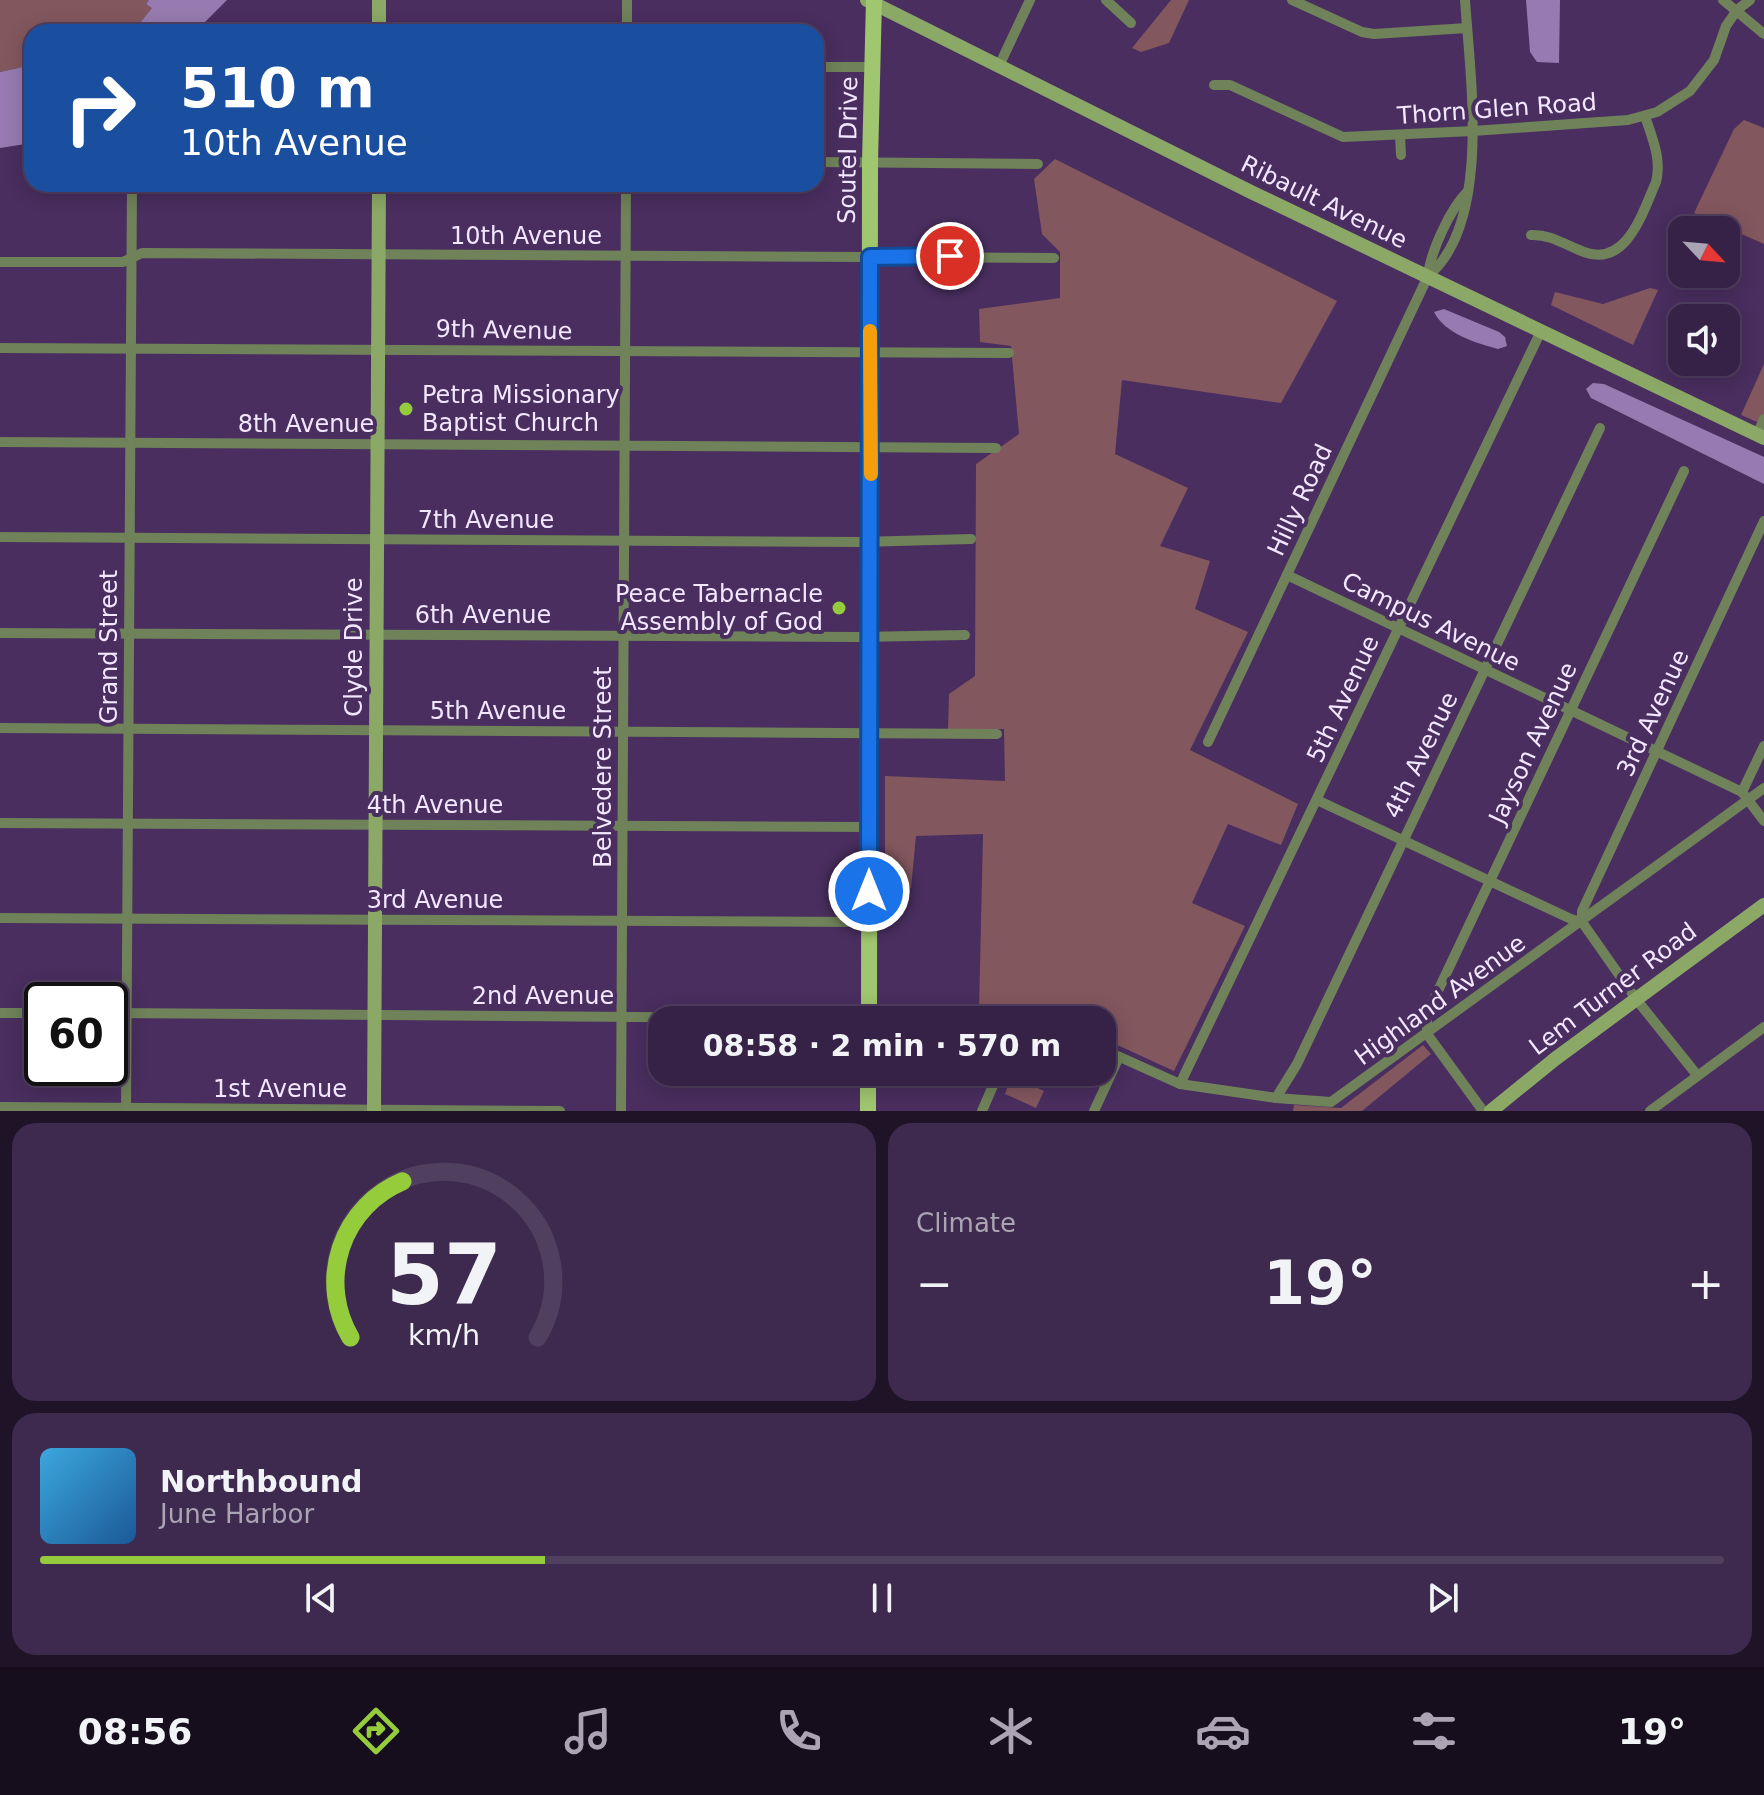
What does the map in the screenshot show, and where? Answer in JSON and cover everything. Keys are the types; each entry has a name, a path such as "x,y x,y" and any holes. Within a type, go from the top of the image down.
{"main road":[{"name":"Soutel Drive","path":"869,1006 870,162 876,1"},
{"path":"868,1086 868,1111"}],"street":[{"path":"379,0 379,24"},
{"path":"627,0 627,24"},
{"path":"999,66 1030,0"},
{"path":"1106,0 1131,23"},
{"path":"1292,0 1362,32 1374,34 1467,28"},
{"name":"Hilly Road","path":"1208,742 1428,276 1440,266 1467,210 1473,131 1465,0"},
{"path":"1723,0 1764,34"},
{"path":"1737,10 1750,0"},
{"name":"Ribault Avenue","path":"876,1 999,66 1760,436"},
{"name":"Thorn Glen Road","path":"1214,85 1230,85 1343,137 1628,120 1674,104 1690,91 1705,74 1720,46 1726,26 1737,10"},
{"path":"824,67 874,67"},
{"path":"1531,235 1545,234 1595,255 1605,254 1625,243 1659,171 1645,116"},
{"path":"1400,135 1401,155"},
{"path":"824,162 1038,164"},
{"name":"Grand Street","path":"127,982 132,192"},
{"name":"Clyde Drive","path":"374,1111 379,192"},
{"name":"Belvedere Street","path":"621,1111 626,192"},
{"name":"10th Avenue","path":"0,262 123,262 142,253 1054,258"},
{"name":"5th Avenue","path":"1180,1084 1541,331"},
{"name":"9th Avenue","path":"0,348 1009,353"},
{"path":"1760,436 1764,419"},
{"name":"4th Avenue","path":"1276,1098 1297,1064 1600,428"},
{"name":"8th Avenue","path":"0,442 996,448"},
{"name":"Jayson Avenue","path":"1427,1034 1427,1014 1684,471"},
{"name":"3rd Avenue","path":"1582,922 1582,911 1764,521"},
{"name":"7th Avenue","path":"0,537 624,541 971,539"},
{"name":"Campus Avenue","path":"1287,575 1745,796 1764,821"},
{"name":"6th Avenue","path":"0,633 965,635"},
{"name":"5th Avenue","path":"0,728 997,734"},
{"path":"1745,796 1764,746"},
{"name":"Highland Avenue","path":"1116,1056 1180,1084 1276,1098 1331,1102 1582,922 1745,796 1764,788"},
{"path":"1317,800 1582,922 1636,999 1697,1075"},
{"name":"4th Avenue","path":"0,823 870,827"},
{"name":"Lem Turner Road","path":"1491,1111 1764,905"},
{"name":"3rd Avenue","path":"0,918 869,922"},
{"path":"0,1013 24,1013"},
{"name":"2nd Avenue","path":"128,1013 648,1016"},
{"path":"1650,1111 1764,1027"},
{"path":"1427,1034 1483,1111"},
{"path":"1094,1111 1119,1057"},
{"name":"Grand Street","path":"126,1086 126,1110"},
{"path":"982,1111 993,1086"},
{"name":"1st Avenue","path":"0,1107 560,1111"}],"shaded area":[{"path":"0,0 149,0 146,4 153,7 139,24 24,24 24,67 0,72"},
{"path":"149,0 227,0 203,24 139,24 152,8 146,4"},
{"path":"1171,0 1189,0 1169,43 1141,52 1132,48"},
{"path":"1526,0 1560,0 1559,63 1537,62 1530,52"},
{"path":"24,67 24,144 0,148 0,72"},
{"path":"1744,120 1764,128 1764,244 1740,233 1740,216 1701,216 1694,213 1734,129"},
{"path":"1055,159 1337,301 1281,403 1122,380 1115,454 1188,488 1160,546 1210,561 1195,609 1248,632 1190,750 1298,804 1281,845 1228,824 1192,903 1245,926 1174,1071 1116,1044 1116,1006 979,1006 983,834 916,836 911,888 885,889 885,776 1005,781 1004,729 948,730 949,694 975,676 976,464 1019,434 1011,346 980,342 979,309 1060,298 1060,252 1042,234 1034,179"},
{"path":"1650,288 1658,290 1633,345 1551,305 1555,292 1603,304"},
{"path":"1444,309 1499,332 1505,337 1507,346 1498,349 1453,332 1434,312"},
{"path":"1764,364 1764,425 1741,415"},
{"path":"1593,383 1604,384 1764,457 1764,484 1591,398 1586,389"},
{"path":"1423,1045 1431,1054 1362,1111 1293,1111 1294,1105 1341,1108"},
{"path":"1008,1086 1033,1086 1044,1091 1036,1108 1005,1094"}],"slow traffic":[{"path":"870,331 871,474"}],"place":[{"name":"Petra Missionary Baptist Church","path":"406,409"},
{"name":"Peace Tabernacle Assembly of God","path":"839,608"}],"route":[{"path":"869,891 870,257 950,256"}]}
